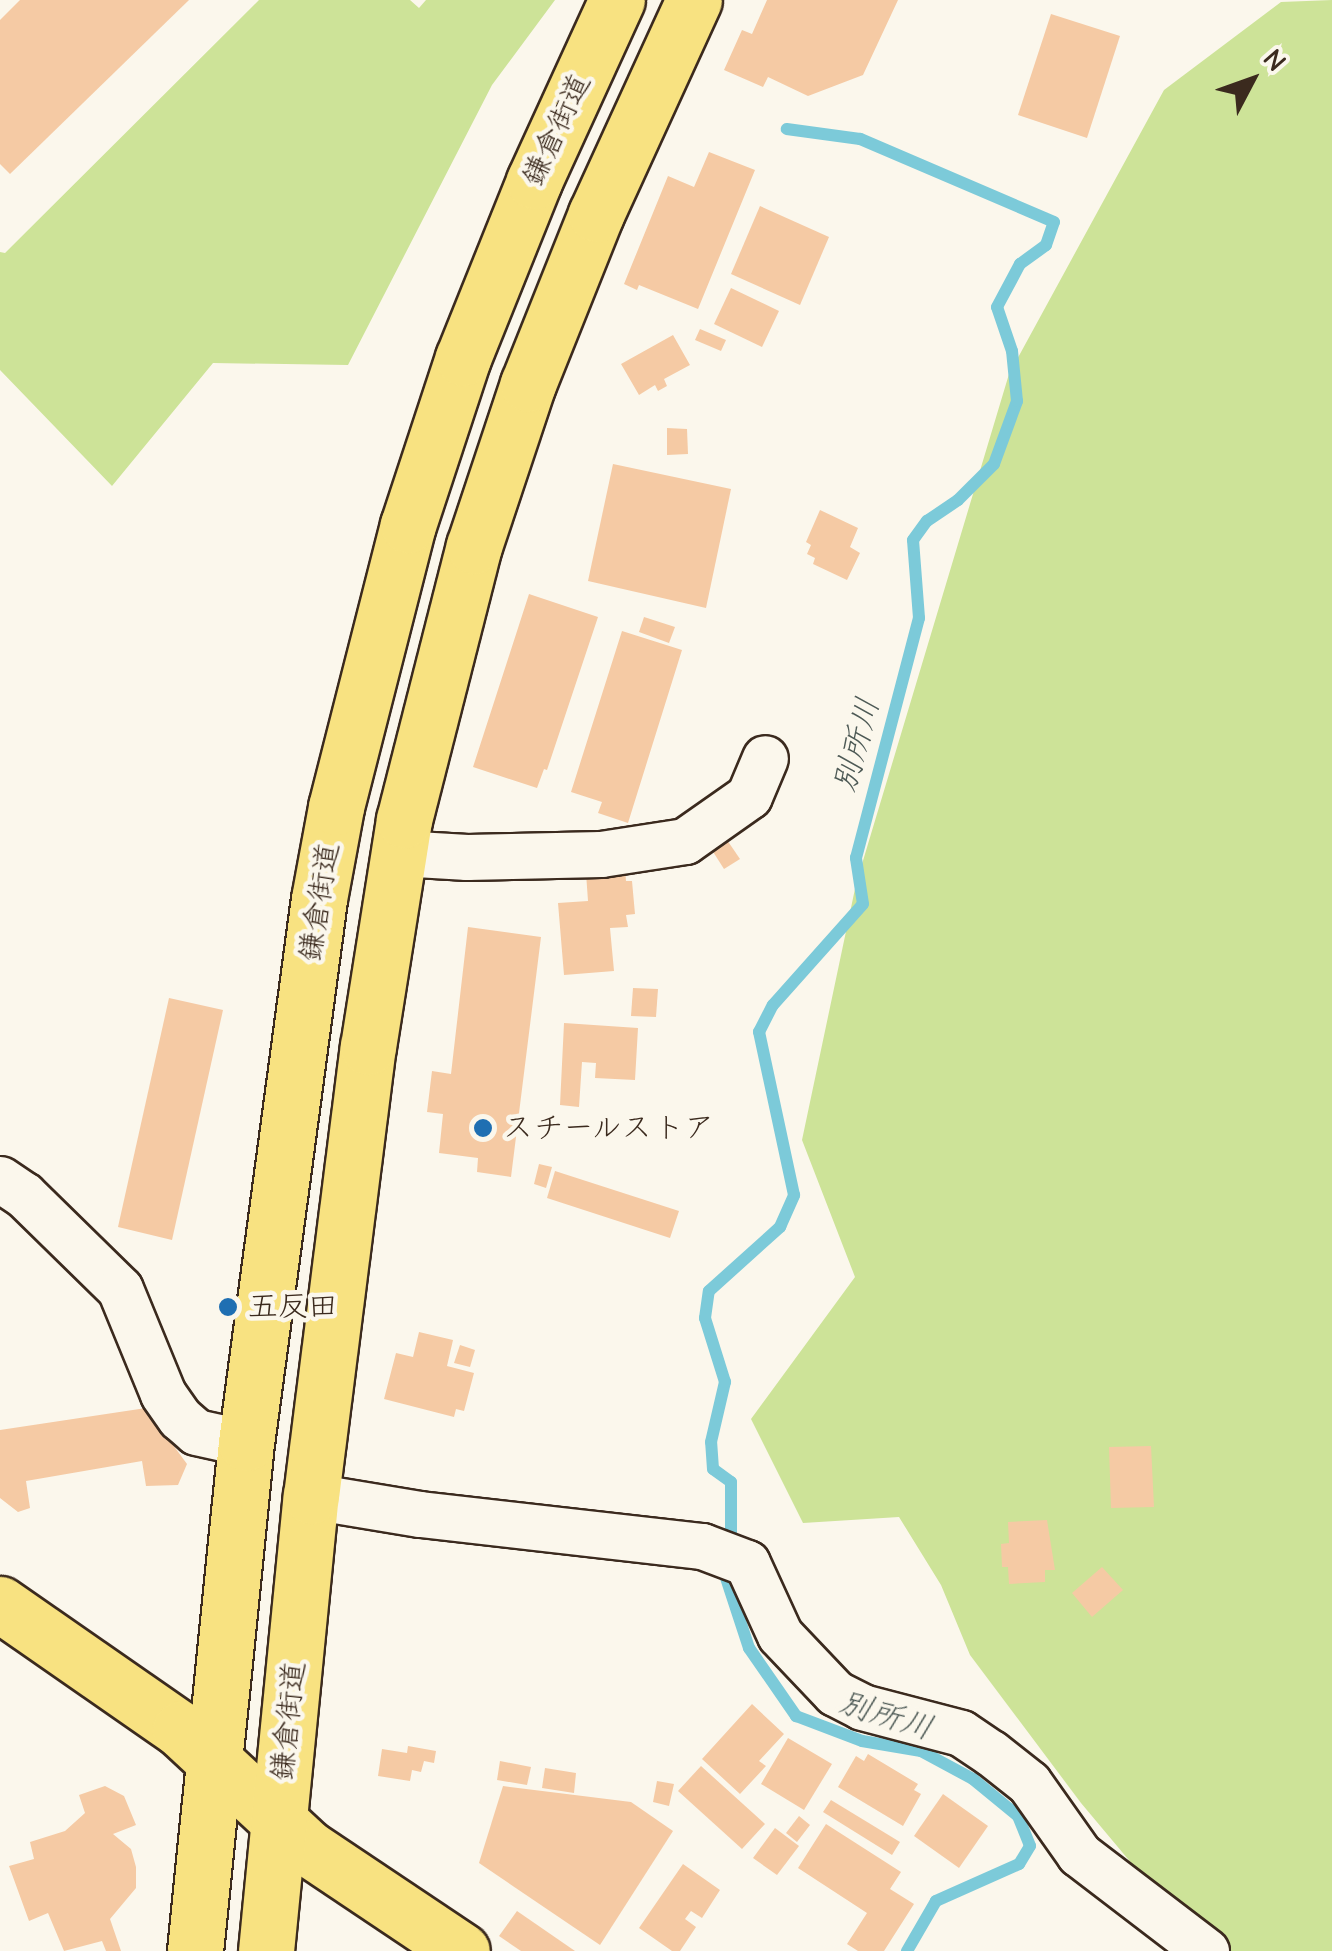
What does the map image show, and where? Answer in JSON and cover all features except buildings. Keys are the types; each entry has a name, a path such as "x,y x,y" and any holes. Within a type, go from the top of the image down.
{"main road":[{"name":"鎌倉街道","path":"462,1951 308,1848 212,1755 246,1443 319,899 361,698 408,525 483,305 617,0"},
{"name":"鎌倉街道","path":"279,1822 311,1496 368,1047 399,852 429,712 474,546 528,384 596,214 694,0"},
{"path":"0,1604 212,1755 195,1951"},
{"path":"266,1951 279,1822"}],"street":[{"path":"399,852 467,858 602,854 685,841 750,796 765,758"},
{"path":"0,1179 24,1194 120,1289 164,1394 180,1418 196,1432 246,1443"},
{"path":"311,1496 420,1514 702,1546 747,1564 780,1635 836,1694 862,1707 962,1733 1029,1783 1079,1854 1206,1951"}],"green space":[{"path":"259,0 410,0 419,8 426,0 555,0 492,85 348,365 213,363 112,486 0,370 0,252 5,253"},
{"path":"1332,0 1332,1951 1205,1951 1081,1803 970,1655 941,1585 899,1517 803,1523 751,1419 855,1277 802,1140 856,884 1009,374 1164,90 1281,2"}],"waterway":[{"name":"別所川","path":"731,1539 731,1482 713,1469 711,1442 725,1382 705,1318 709,1291 780,1227 794,1195 759,1032 773,1005 863,904 856,858 919,618 913,540 927,521 958,500 994,464 1017,401 1012,351 997,307 1020,264 1046,245 1054,222 860,139 787,129"},
{"name":"別所川","path":"726,1578 749,1648 796,1716 862,1741 921,1751 973,1779 1018,1816 1030,1846 1019,1864 936,1901 907,1951"}],"place":[{"name":"スチールストア","path":"483,1128"},
{"name":"五反田","path":"228,1307"}]}
